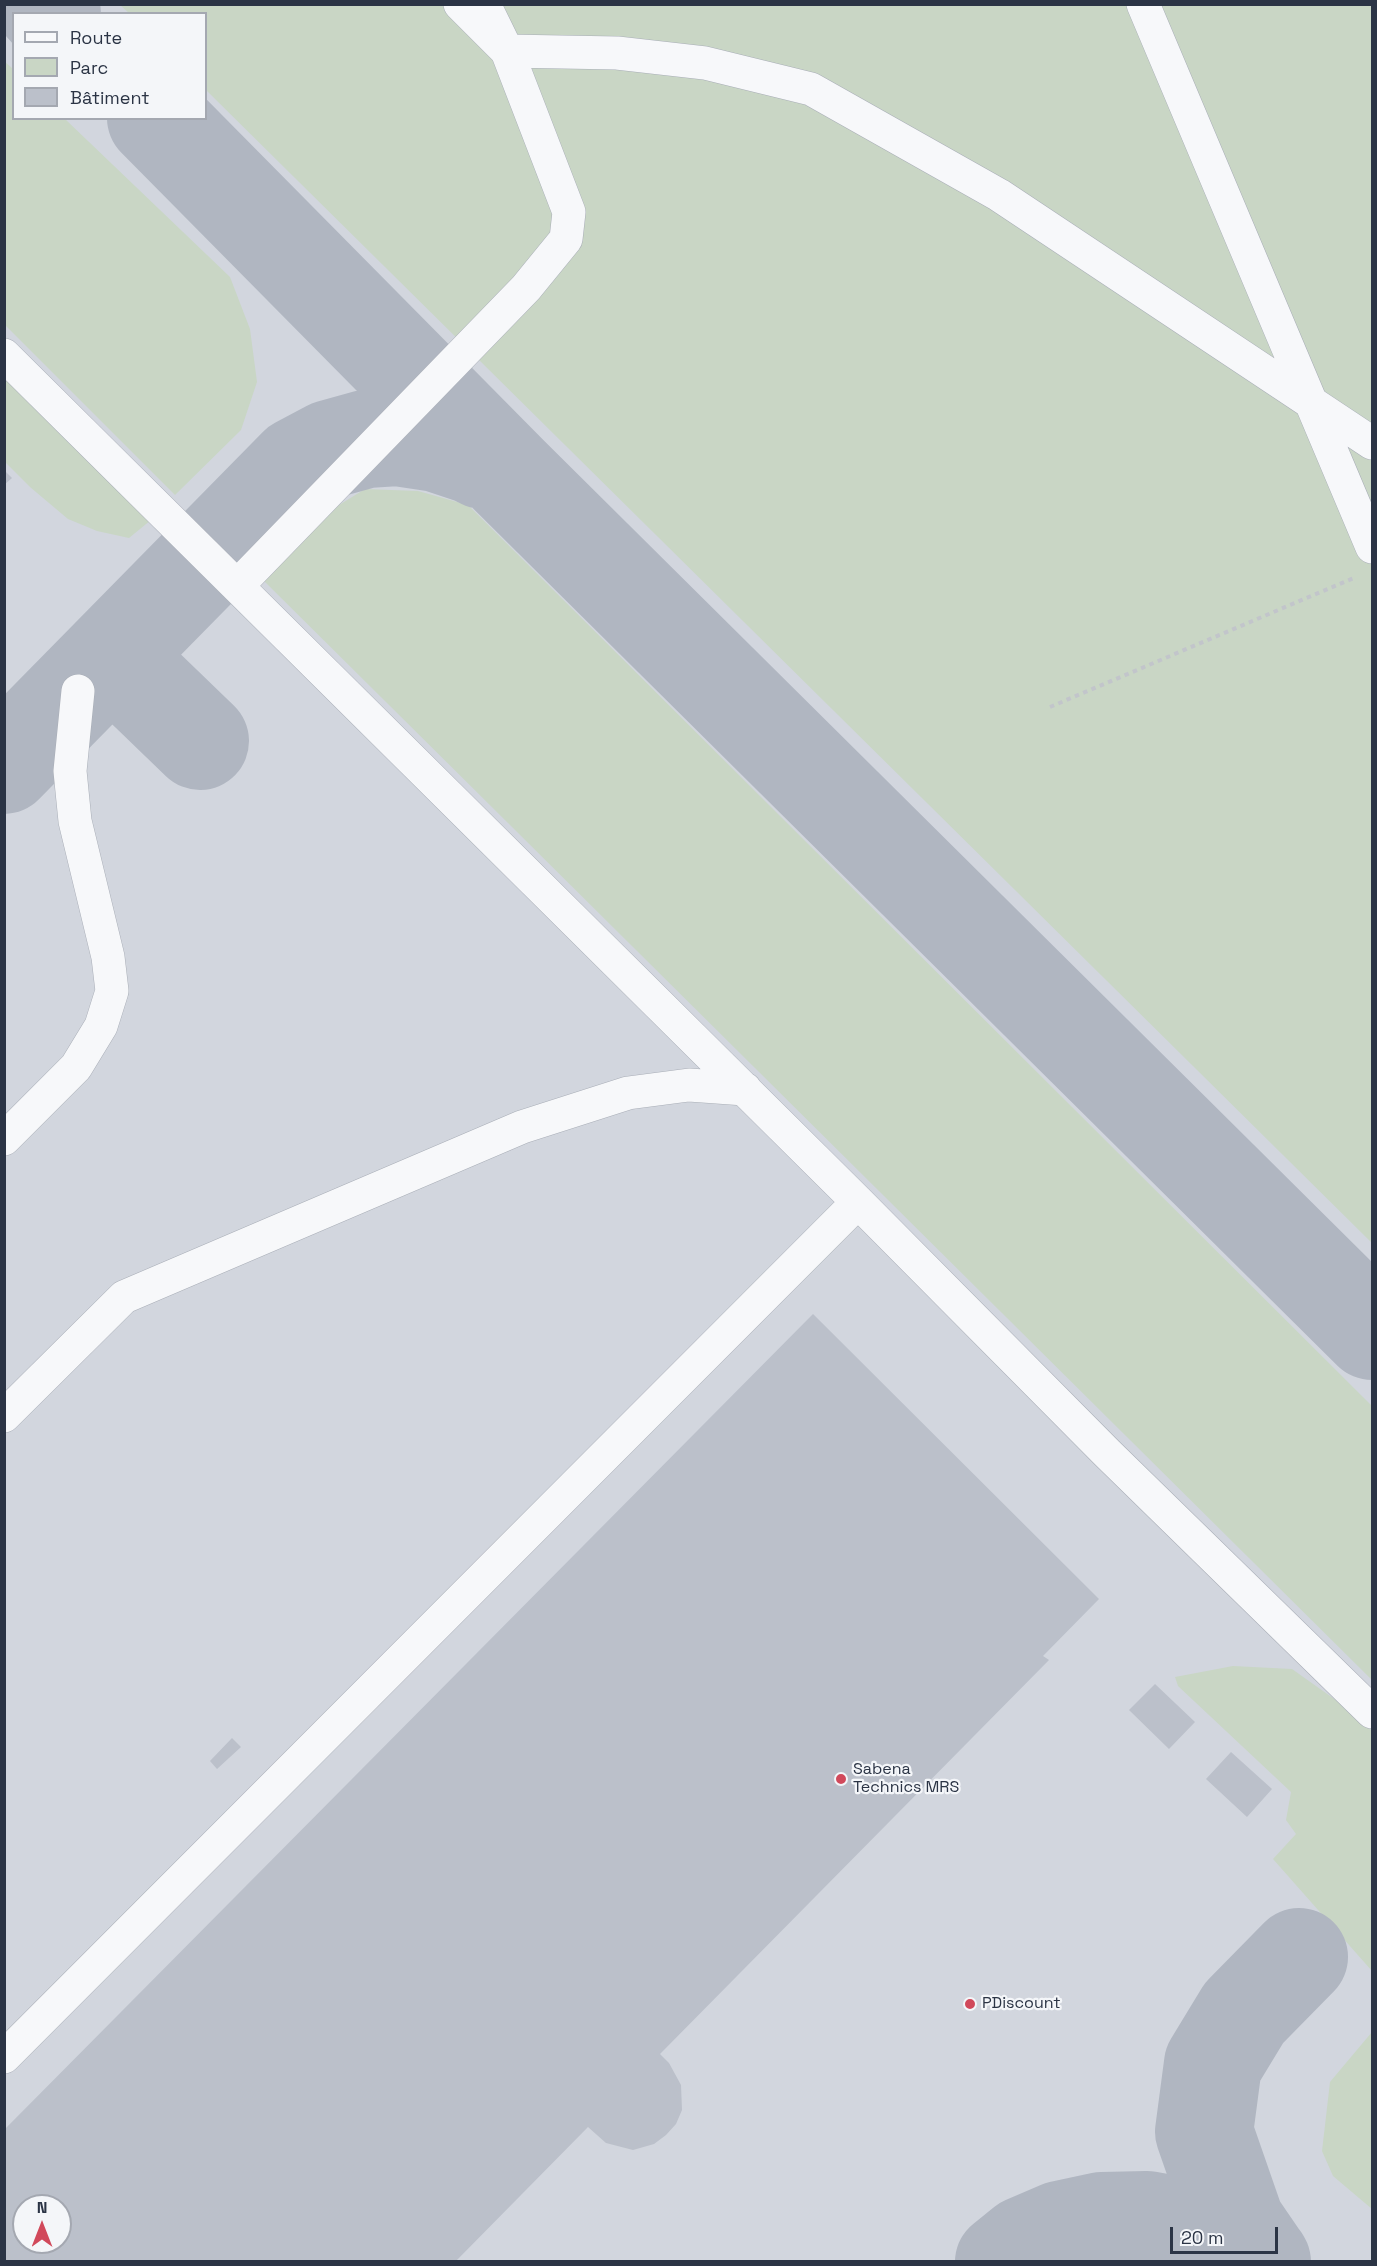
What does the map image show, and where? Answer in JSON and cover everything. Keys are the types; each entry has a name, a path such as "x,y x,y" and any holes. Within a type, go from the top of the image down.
{"lane":[{"path":"460,4 507,51 617,53 705,63 811,89 999,195 1372,443"},
{"path":"238,585 526,288 566,239 569,212 507,51 484,4"},
{"path":"1143,4 1311,403 1367,561"},
{"path":"4,355 745,1089 1107,1453 1372,1712"},
{"path":"4,1139 76,1067 101,1026 112,991 108,957 75,821 70,771 78,691"},
{"path":"4,1416 124,1297 522,1127 628,1093 689,1085 745,1089"},
{"path":"4,2057 858,1202"}],"path":[{"path":"1050,707 1367,561"}],"shaded area":[{"path":"5,5 1372,5 1372,2261 5,2261"}],"green space":[{"path":"120,5 1372,5 1372,1243 207,91 207,12 128,12"},
{"path":"4,61 12,68 12,120 66,120 230,277 250,329 257,382 241,430 175,495 5,325"},
{"path":"4,374 151,520 129,538 97,531 68,519 30,487 5,462"},
{"path":"365,489 418,491 468,505 1372,1406 1372,1680 262,579 331,510"},
{"path":"1233,1666 1292,1669 1354,1713 1372,1731 1372,1971 1273,1859 1296,1834 1286,1820 1291,1792 1178,1686 1175,1677"},
{"path":"1372,2032 1372,2209 1333,2176 1322,2151 1330,2082"}],"building":[{"path":"4,470 12,478 4,485"},
{"path":"813,1314 1099,1599 1043,1656 1049,1660 660,2054 669,2063 681,2085 682,2110 676,2124 654,2144 633,2150 606,2143 588,2127 455,2262 4,2262 4,2130"},
{"path":"1155,1684 1195,1722 1169,1749 1129,1710"},
{"path":"232,1738 241,1747 217,1769 210,1761"},
{"path":"1231,1752 1272,1789 1247,1817 1206,1779"}],"taxiway":[{"path":"43,4 50,12"},
{"path":"158,120 510,476 1372,1331"},
{"path":"4,765 298,466 330,449 366,439 397,437 437,443 483,460"},
{"path":"112,656 200,741"},
{"path":"1262,2262 1236,2224 1204,2132 1213,2064 1244,2013 1299,1957"},
{"path":"1004,2262 1025,2245 1060,2230 1102,2221 1147,2220 1191,2228 1226,2241 1261,2260"}],"place":[{"name":"Sabena Technics MRS","path":"841,1779"},
{"name":"PDiscount","path":"970,2004"}]}
